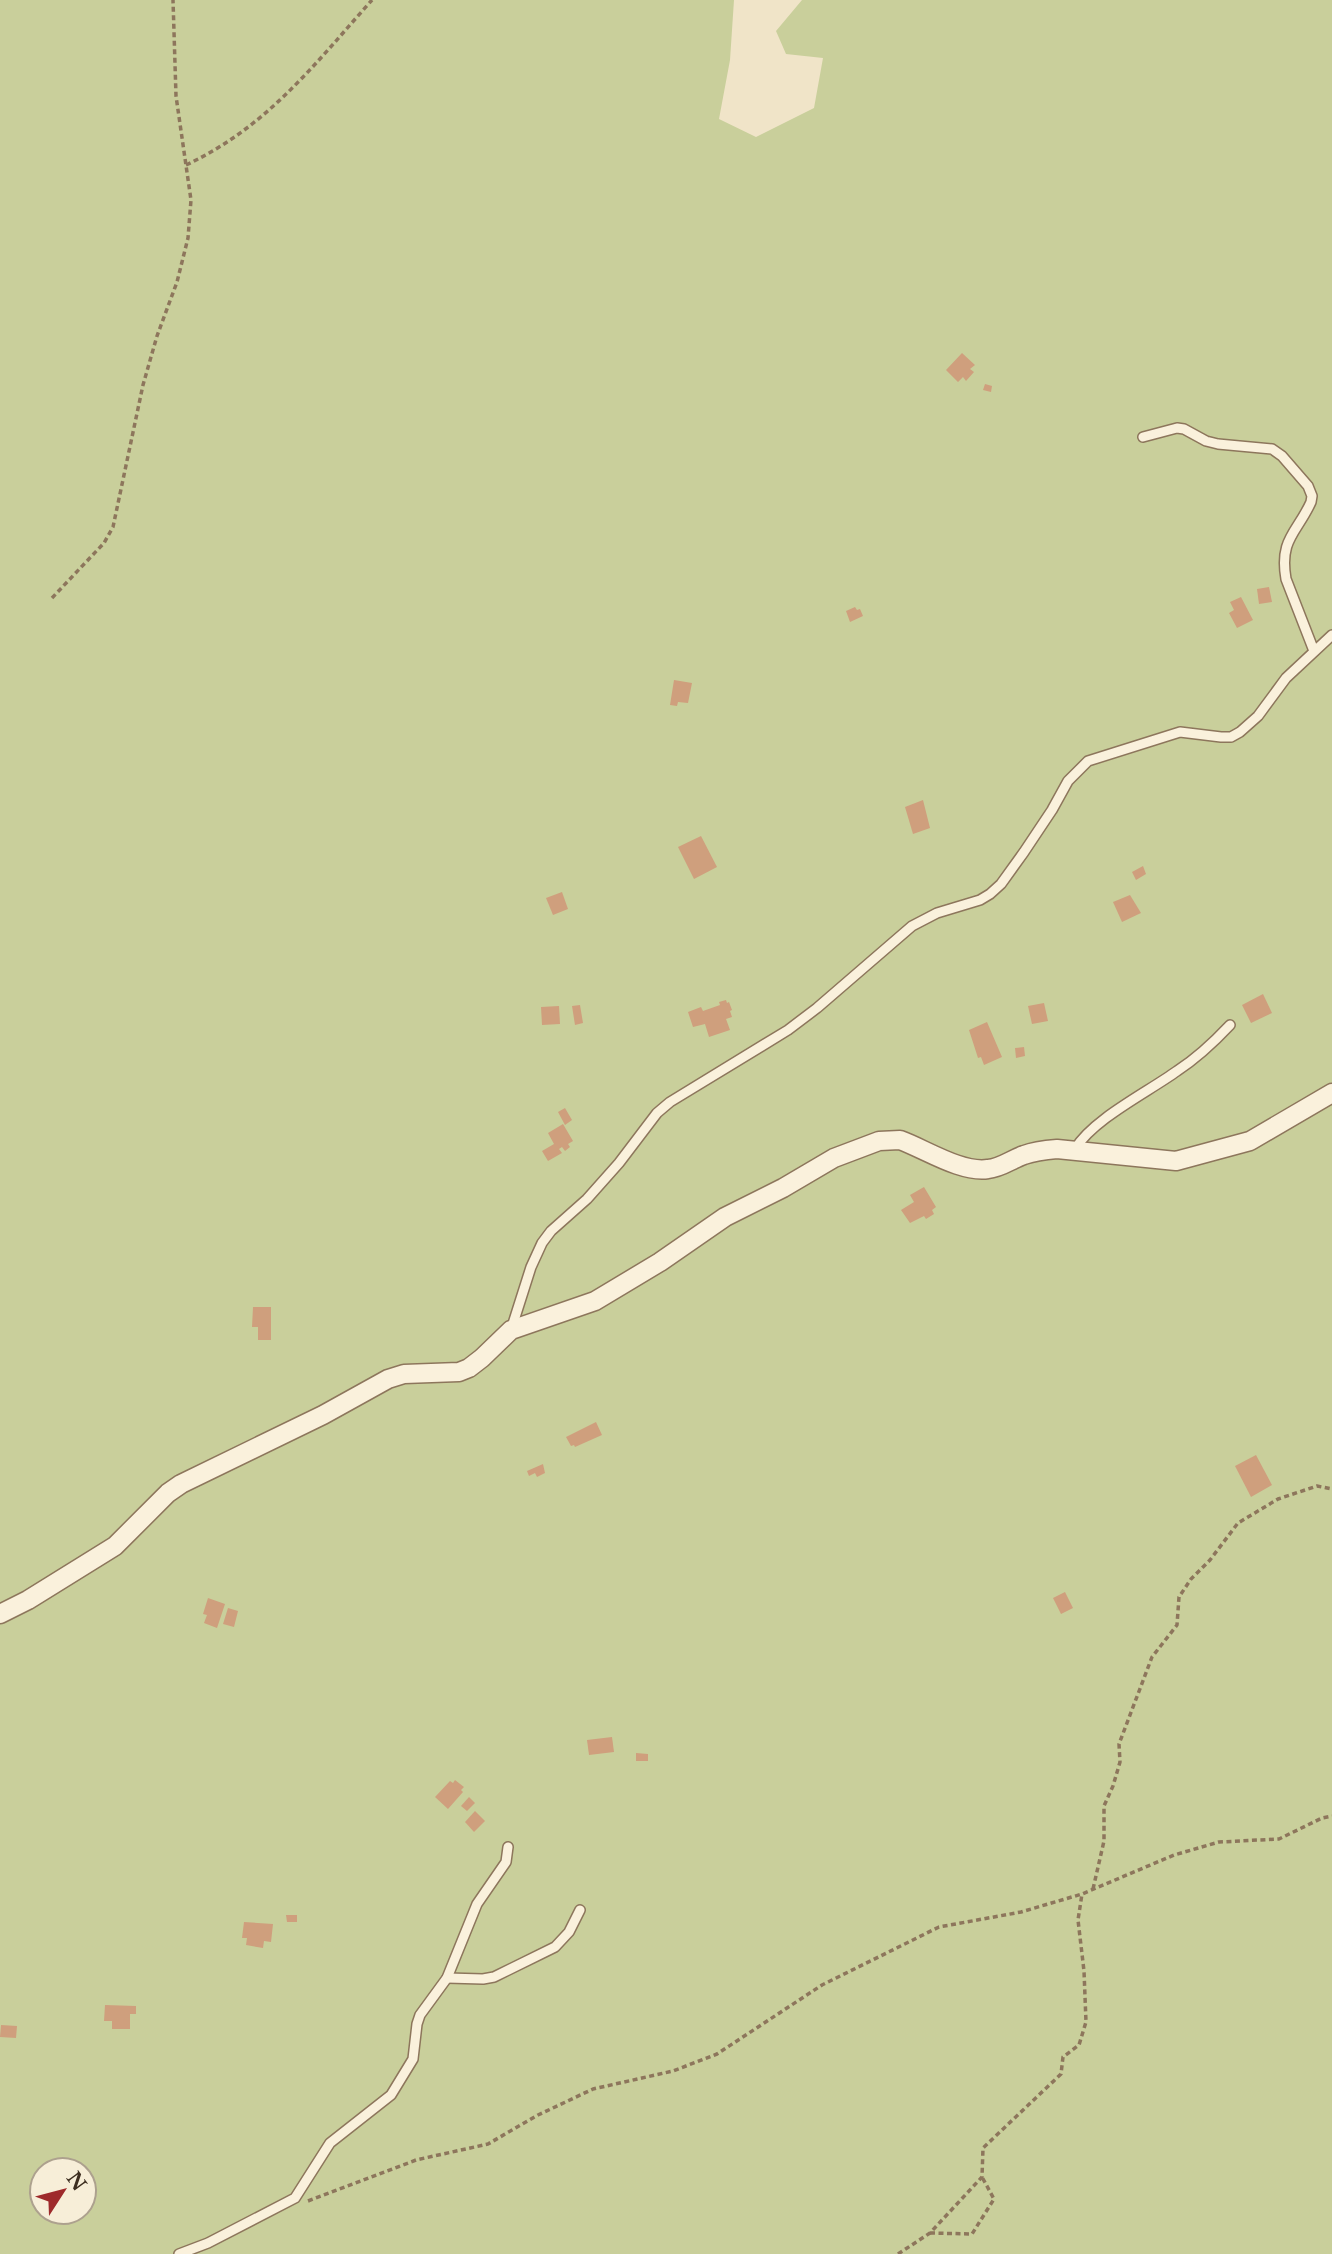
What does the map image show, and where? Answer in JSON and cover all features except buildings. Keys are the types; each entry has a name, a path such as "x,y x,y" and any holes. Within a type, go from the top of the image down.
{"street":[{"path":"0,1614 28,1600 115,1546 168,1493 181,1484 323,1415 388,1379 404,1374 459,1372 469,1368 511,1330 595,1301 660,1262 725,1217 783,1188 834,1158 866,1145 890,1139 900,1140 961,1166 978,1169 998,1167 1040,1150 1075,1149 1175,1161 1250,1141 1332,1093"}],"lane":[{"path":"1143,437 1177,428 1218,444 1272,449 1282,456 1308,486 1311,502 1287,542 1284,569 1314,650"},
{"path":"511,1330 531,1267 542,1243 619,1163 657,1113 670,1102 788,1030 817,1009 912,926 937,913 980,900 990,894 1001,884 1024,852 1069,781 1088,761 1169,734 1191,732 1231,737 1258,716 1286,678 1332,635"},
{"path":"1075,1149 1097,1125 1181,1069 1208,1048 1230,1025"},
{"path":"178,2254 208,2243 288,2202 301,2190 330,2143 391,2095 400,2084 413,2059 420,2015 447,1978 477,1904 506,1863 508,1847"},
{"path":"447,1978 494,1977 555,1947 569,1932 580,1910"}],"path":[{"path":"52,597 98,550 113,527 143,386 188,239 191,200 176,96 173,0"},
{"path":"186,165 233,140 262,118 292,90 372,0"},
{"path":"1093,1889 1104,1841 1104,1806 1119,1762 1119,1744 1152,1657 1177,1625 1179,1597 1238,1523 1278,1499 1317,1486 1332,1489"},
{"path":"288,2202 306,2202 416,2161 488,2144 593,2088 673,2071 717,2053 822,1985 939,1927 1021,1912 1082,1894 1174,1855 1219,1842 1279,1839 1322,1818 1332,1816"},
{"path":"930,2233 972,2234 994,2199 982,2176 983,2148 1061,2074 1063,2057 1079,2045 1086,2022 1084,1971 1077,1920 1082,1894"},
{"path":"898,2254 930,2233 982,2176"}],"green space":[{"path":"0,0 734,0 730,60 719,119 756,137 814,108 823,58 786,54 776,31 802,0 1332,0 1332,2254 0,2254"}]}
